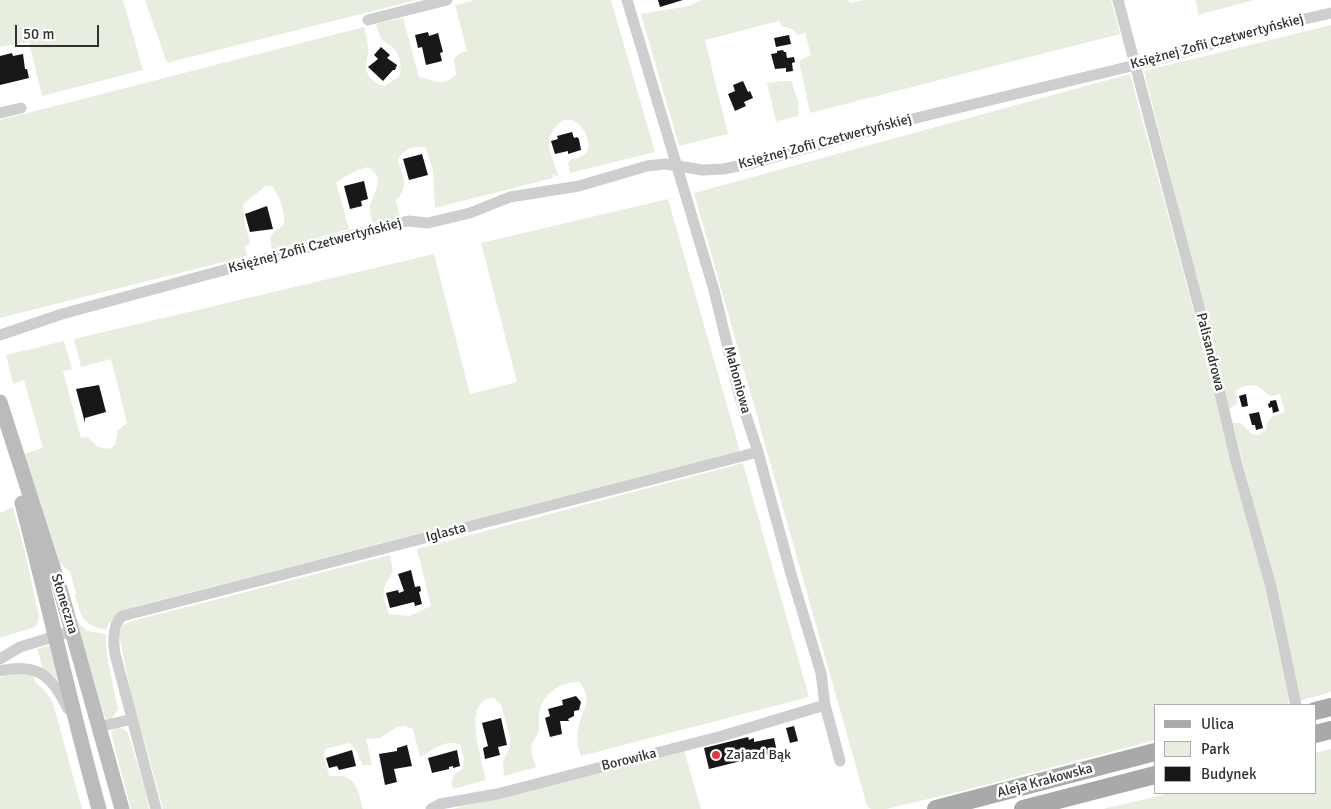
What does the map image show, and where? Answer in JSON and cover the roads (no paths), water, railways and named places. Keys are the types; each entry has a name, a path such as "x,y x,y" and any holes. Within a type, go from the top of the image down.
{"main road":[{"name":"Słoneczna","path":"0,402 72,631 122,809"},
{"name":"Słoneczna","path":"0,417 44,586 77,729 99,809"},
{"path":"1316,711 1331,707"},
{"path":"1316,734 1331,730"},
{"name":"Aleja Krakowska","path":"936,809 1154,752"},
{"name":"Aleja Krakowska","path":"1023,809 1154,775"}],"street":[{"path":"368,20 447,0"},
{"name":"Mahoniowa","path":"627,0 714,290 739,394 758,452 791,574 821,673 825,705 840,761"},
{"name":"Palisandrowa","path":"1118,0 1270,587 1296,704"},
{"name":"Księżnej Zofii Czetwertyńskiej","path":"0,335 62,314 408,221 428,223 470,213 510,197 579,186 647,166 666,164 703,170 723,169 753,163 912,119 1331,13"},
{"path":"0,113 21,108"},
{"name":"Iglasta","path":"132,720 113,644 118,620 122,616 758,452"},
{"path":"0,659 20,647 72,631"},
{"path":"0,671 26,669 46,676 55,685 63,698 77,729"},
{"name":"Borowika","path":"430,809 440,804 497,794 722,736 825,705"},
{"path":"99,727 132,720 156,809"}],"place":[{"name":"Zajazd Bąk","path":"716,755"}]}
